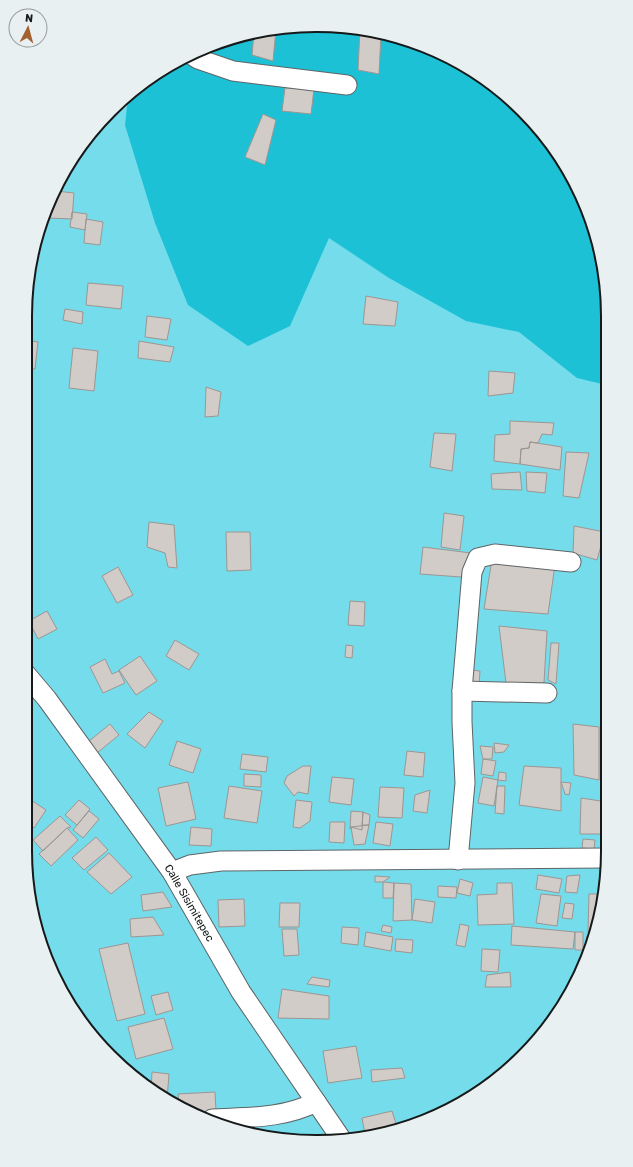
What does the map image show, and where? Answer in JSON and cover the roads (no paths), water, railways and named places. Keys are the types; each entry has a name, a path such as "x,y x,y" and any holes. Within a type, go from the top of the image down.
{"street":[{"path":"197,58 233,71 347,85"},
{"path":"458,860 465,784 462,691 472,572 478,558 495,554 571,562"},
{"name":"Calle Sisimitepec","path":"32,683 47,699 172,872 241,992 338,1134"},
{"path":"462,691 547,693"},
{"path":"172,872 190,865 221,861 601,858"},
{"path":"221,1119 275,1116 302,1109 316,1102"}]}
